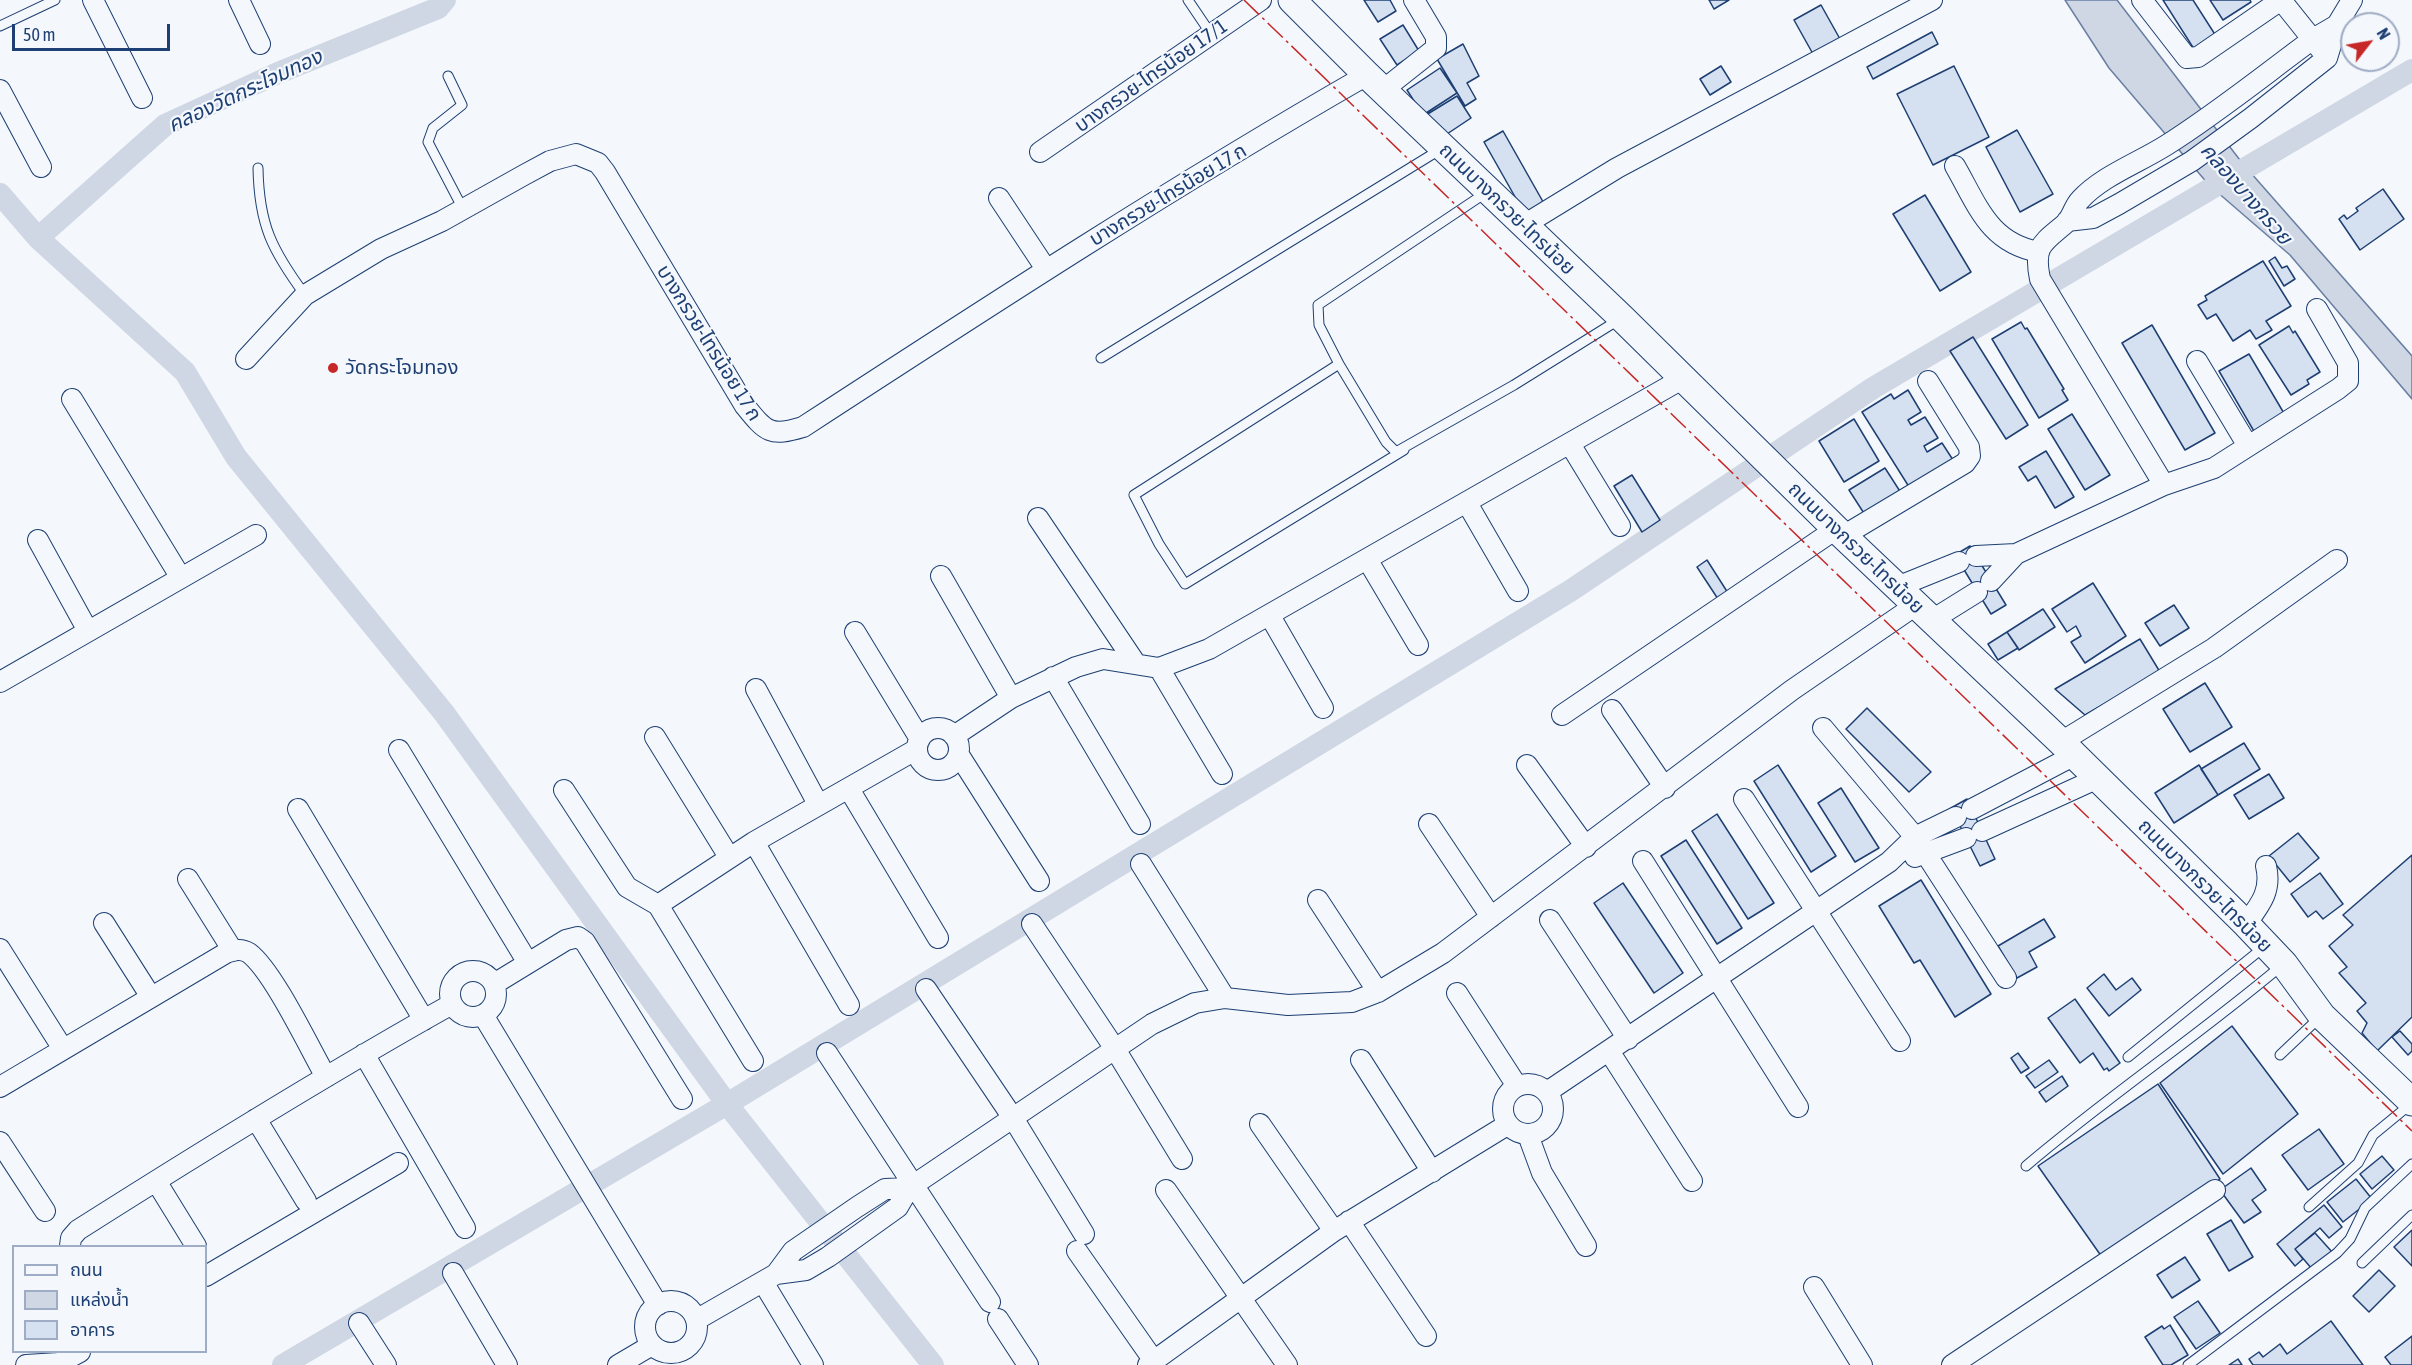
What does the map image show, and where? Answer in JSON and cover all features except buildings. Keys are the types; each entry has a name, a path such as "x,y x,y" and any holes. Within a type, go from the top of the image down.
{"main road":[{"name":"ถนนบางกรวย-ไทรน้อย","path":"1292,0 1622,318 1801,496 2067,749 2246,924 2275,954 2322,1016 2412,1102"}],"street":[{"path":"93,0 142,98"},
{"path":"239,0 260,44"},
{"name":"บางกรวย-ไทรน้อย 17/1","path":"1040,152 1262,0"},
{"path":"1524,225 1617,168 1932,0"},
{"path":"2142,0 2187,58 2198,57 2281,0 2327,58"},
{"path":"2164,485 2045,287 2037,263 2039,252 2049,234 2067,222 2093,218 2183,166 2231,134 2327,58 2337,25 2352,0"},
{"name":"บางกรวย-ไทรน้อย 17 ก","path":"246,358 305,295 381,249 463,209 550,161 576,154 598,163 745,406 763,429 780,434 803,427 1046,269 1296,116 1375,82 1436,48 1436,37 1419,2"},
{"path":"2067,222 2079,200 2096,187 2166,145 2313,39 2337,25"},
{"path":"0,90 41,167"},
{"path":"1955,166 1989,223 2003,239 2018,248 2039,252"},
{"path":"999,198 1046,269"},
{"path":"696,1320 770,1278 806,1270 828,1257 898,1207 911,1186 1152,1024 1195,1003 1225,998 1317,1005 1352,1002 1378,992 1443,953 1665,788 1792,690 1915,604 1967,559 2016,554 2164,485 2214,468 2348,381 2348,363 2317,309"},
{"path":"2197,361 2248,446"},
{"path":"855,632 919,744 920,759 926,767 936,770 946,769 954,764 957,745 1011,698 1053,677 1103,659 1159,668 1209,649 1682,379"},
{"path":"1562,715 1839,532 1965,463 1970,456 1969,447 1928,381"},
{"path":"72,399 181,578"},
{"path":"1570,444 1620,526"},
{"path":"1467,503 1518,591"},
{"path":"1038,518 1136,664"},
{"path":"0,682 256,535"},
{"path":"38,540 88,631"},
{"path":"1915,604 1984,587 2016,554"},
{"path":"1367,559 1418,645"},
{"path":"1547,1092 1889,862 1916,837 1964,813 2067,749 2337,560"},
{"path":"941,576 1011,698"},
{"path":"1270,616 1323,708"},
{"path":"1159,668 1222,774"},
{"path":"1053,677 1140,824"},
{"path":"756,689 818,804"},
{"path":"1612,710 1665,788"},
{"path":"658,904 729,857 818,804 849,789 919,744 927,732 936,728 946,730 957,745 1039,881"},
{"path":"1823,728 1916,837 2006,978"},
{"path":"655,737 729,857"},
{"path":"399,750 528,963"},
{"path":"1527,765 1586,847"},
{"path":"1889,862 1928,855 2096,779"},
{"path":"849,789 938,938"},
{"path":"564,790 627,887 658,904 753,1061"},
{"path":"1744,799 1900,1041"},
{"path":"298,809 424,1020"},
{"path":"1429,824 1491,917"},
{"path":"754,842 849,1005"},
{"path":"1643,861 1718,976 1798,1107"},
{"path":"1141,864 1225,998"},
{"path":"2246,924 2267,894 2269,880 2266,866"},
{"path":"188,879 233,951"},
{"path":"1318,900 1378,992"},
{"path":"1550,920 1628,1039"},
{"path":"104,923 151,997"},
{"path":"1032,924 1115,1049 1182,1159"},
{"path":"494,984 573,936 585,942 682,1099"},
{"path":"0,949 63,1049"},
{"path":"0,1087 233,951 247,952 264,968 326,1077"},
{"path":"481,972 494,984 495,1002 483,1015 466,1016 452,1004 451,986 463,973 481,972"},
{"path":"926,989 1013,1118 1151,1363 1341,1226 1508,1125"},
{"path":"1457,993 1517,1086"},
{"path":"70,1245 71,1238 78,1230 156,1180 364,1054 452,1004"},
{"path":"483,1015 658,1305"},
{"path":"1609,1051 1692,1181"},
{"path":"827,1053 1028,1365"},
{"path":"364,1054 465,1228"},
{"path":"1361,1060 1432,1172"},
{"path":"1528,1084 1538,1086 1547,1092 1553,1102 1554,1114 1549,1125 1540,1133 1528,1135 1517,1133 1508,1125 1503,1114 1503,1103 1508,1093 1517,1086 1528,1084"},
{"path":"256,1119 306,1201"},
{"path":"1260,1124 1426,1336"},
{"path":"1528,1135 1542,1173 1586,1246"},
{"path":"0,1142 45,1211"},
{"path":"207,1275 398,1163"},
{"path":"156,1180 195,1245"},
{"path":"770,1278 793,1251 857,1207 885,1190 911,1186"},
{"path":"1166,1190 1287,1365"},
{"path":"1952,1365 2215,1190"},
{"path":"453,1273 507,1365"},
{"path":"770,1278 813,1365"},
{"path":"1814,1287 1862,1365"},
{"path":"665,1302 680,1303 692,1313 696,1320 696,1335 674,1359 652,1345 647,1338 645,1323 652,1309 658,1305 665,1302"},
{"path":"359,1323 386,1365"},
{"path":"618,1365 652,1345"},
{"path":"26,1365 62,1362 78,1353"}],"lane":[{"path":"0,26 55,0"},
{"path":"1188,0 1211,34"},
{"path":"448,76 462,105 433,128 428,142 463,209"},
{"path":"1101,358 1443,148"},
{"path":"258,168 259,205 269,237 281,262 305,295"},
{"path":"1404,450 1396,452 1391,450 1339,364 1319,325 1318,305 1489,191"},
{"path":"1339,364 1134,495 1176,572 1185,584 1622,318"},
{"path":"2128,1057 2275,954"},
{"path":"2026,1166 2089,1114 2222,1015 2275,954"},
{"path":"2280,1055 2322,1016"},
{"path":"2309,1208 2358,1163 2373,1136 2412,1102"},
{"path":"2188,1365 2337,1253 2350,1239 2365,1208 2412,1164"},
{"path":"2362,1263 2412,1215"}],"water":[{"name":"คลองบางกรวย","path":"2065,0 2117,0 2243,164 2412,356 2412,399 2290,255 2209,185 2109,68"}],"waterway":[{"name":"คลองวัดกระโจมทอง","path":"38,238 165,125 278,73 438,8 445,0"},
{"name":"คลองบางกรวย","path":"283,1365 727,1104 1570,591 1873,388 2412,70"},
{"path":"0,194 38,238 185,372 236,457 444,713 727,1104 933,1365"}],"power":[{"path":"1244,0 2412,1131"}],"place":[{"name":"วัดกระโจมทอง","path":"333,368"}]}
